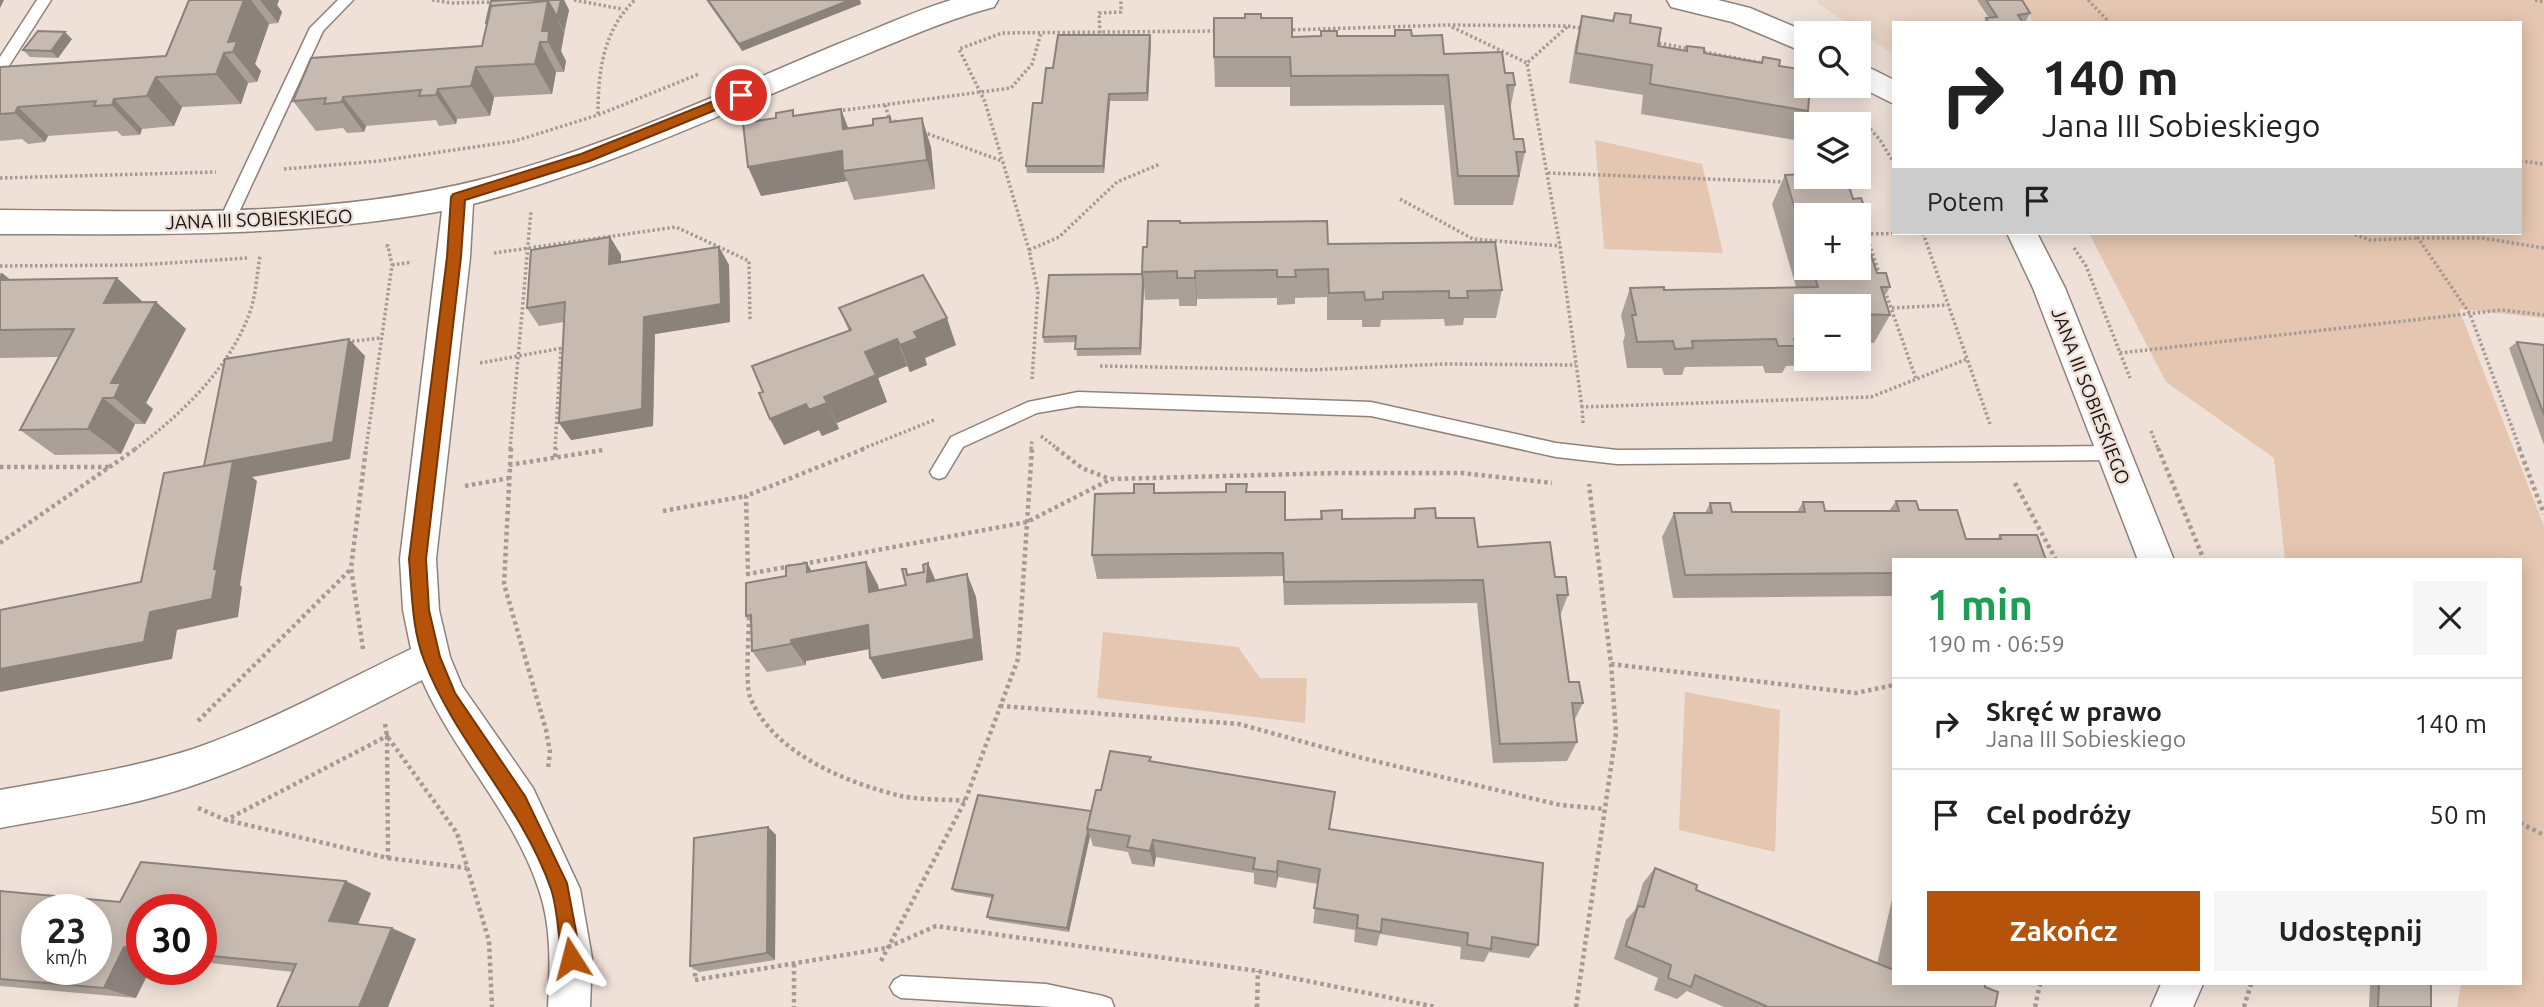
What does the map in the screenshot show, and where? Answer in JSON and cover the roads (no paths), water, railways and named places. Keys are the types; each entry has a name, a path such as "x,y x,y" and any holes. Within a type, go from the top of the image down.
{"street":[{"name":"JANA III SOBIESKIEGO","path":"0,222 294,221 380,213 458,197 586,158 922,21 984,0"},
{"path":"1681,0 1741,15 1794,38"},
{"path":"1871,80 1892,93"},
{"path":"458,197 454,257 418,559 421,610 431,657 449,698 519,802 560,889 571,958 569,1007"},
{"name":"JANA III SOBIESKIEGO","path":"2023,235 2049,288 2155,558"},
{"path":"0,809 108,788 191,768 272,737 431,657"},
{"path":"2172,1007 2182,985"}],"lane":[{"path":"0,68 44,0"},
{"path":"226,222 317,29 346,0"},
{"path":"939,472 957,442 1034,407 1079,399 1371,409 1586,455 2113,453"},
{"path":"901,987 1046,995 1103,1007"}]}
